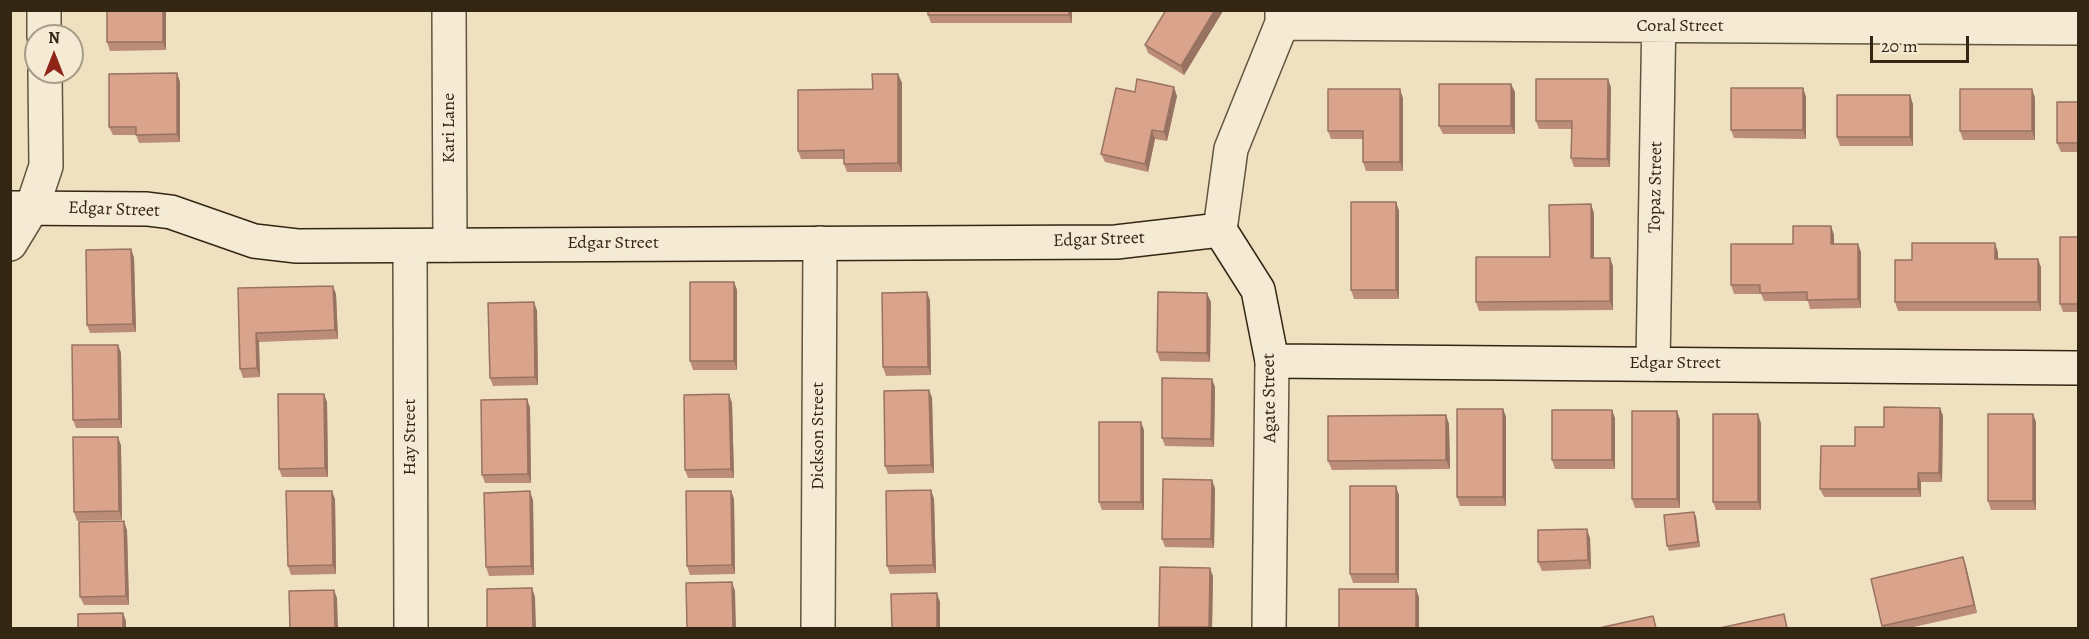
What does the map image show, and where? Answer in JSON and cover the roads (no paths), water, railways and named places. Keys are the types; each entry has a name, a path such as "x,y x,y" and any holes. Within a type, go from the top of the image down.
{"street":[{"name":"Kari Lane","path":"449,10 450,244"},
{"name":"Coral Street","path":"1282,17 1659,19 2079,28"},
{"path":"1220,230 1231,149 1282,17"},
{"name":"Topaz Street","path":"1653,364 1659,19"},
{"path":"10,244 21,208 46,166 45,84"},
{"name":"Edgar Street","path":"21,208 147,209 171,212 254,241 297,246 1116,242 1220,230"},
{"name":"Agate Street","path":"1220,230 1258,290 1272,361 1269,628"},
{"name":"Dickson Street","path":"818,628 820,243"},
{"name":"Hay Street","path":"410,246 411,628"},
{"name":"Edgar Street","path":"1272,361 2079,368"}]}
